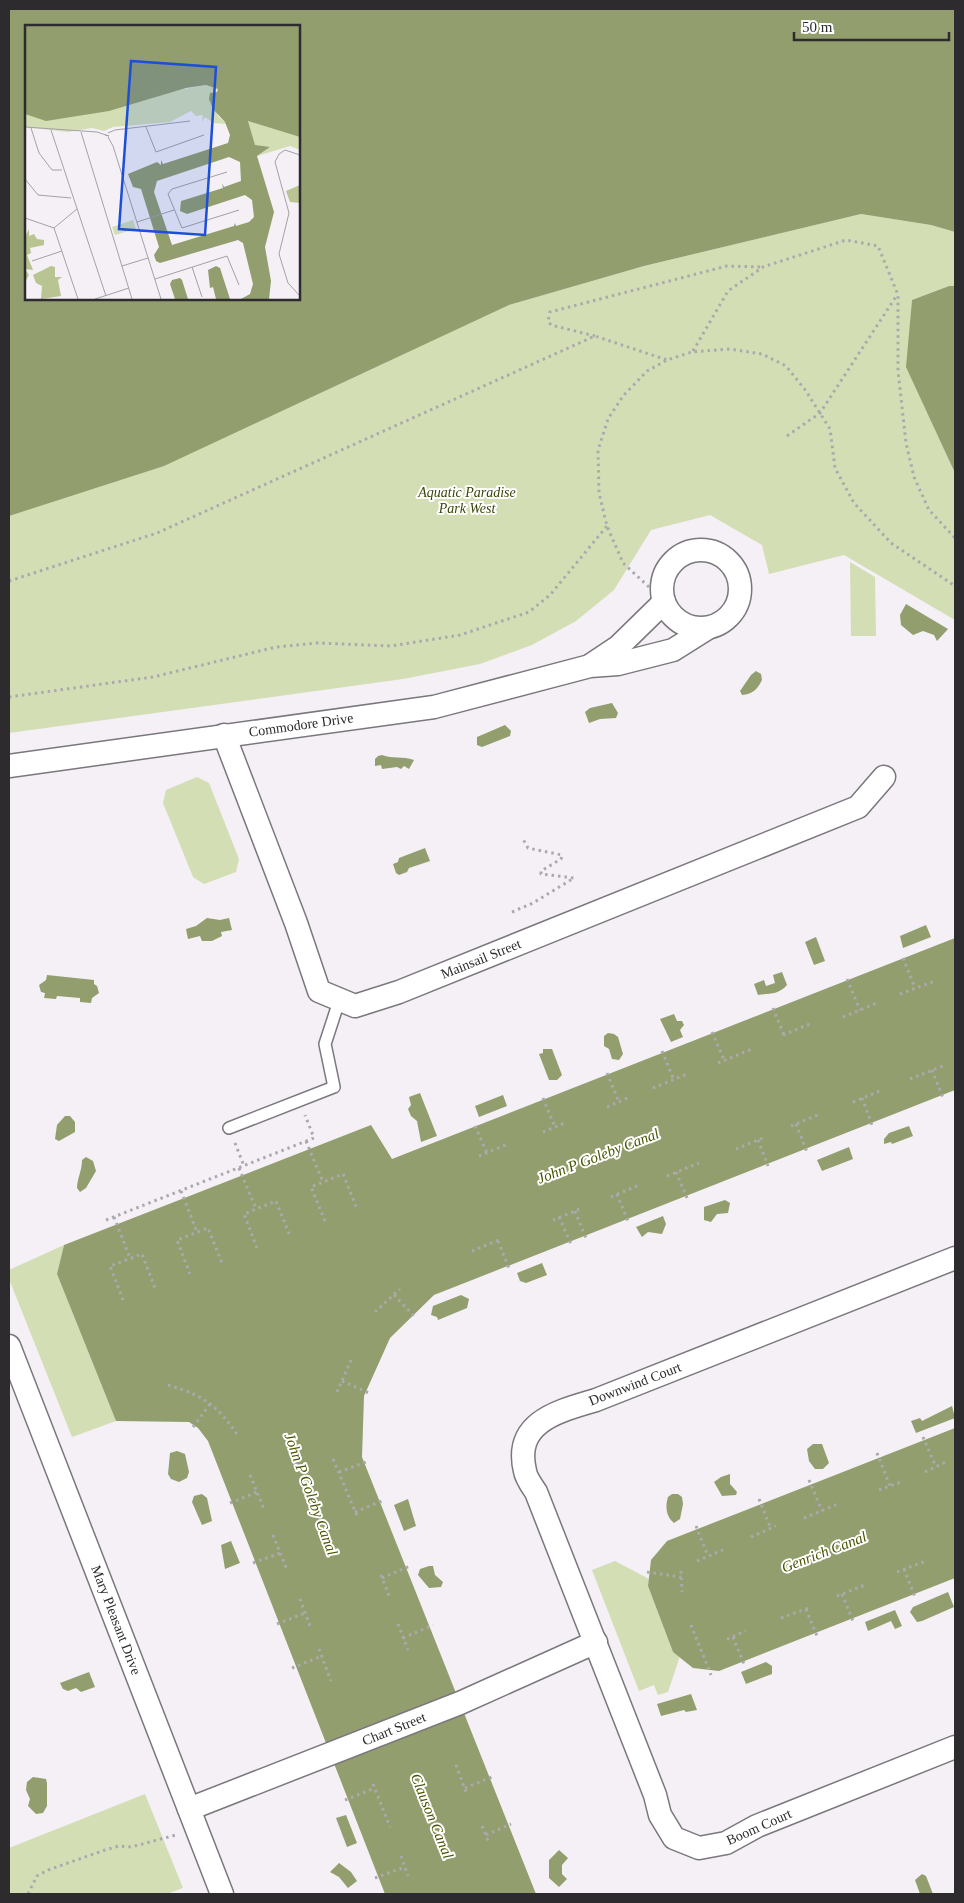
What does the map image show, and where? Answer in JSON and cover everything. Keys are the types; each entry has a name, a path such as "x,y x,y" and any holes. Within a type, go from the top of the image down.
{"street":[{"path":"694,550 707,550 719,554 729,561 736,571 740,583 737,607 729,617 719,624 708,628 686,626 676,620 663,601 663,580 672,563 682,555 694,550"},
{"name":"Commodore Drive","path":"590,666 618,647 663,601"},
{"name":"Commodore Drive","path":"9,766 434,707 590,666 618,664 673,650 708,628"},
{"name":"Mainsail Street","path":"224,735 296,923 319,991 340,998 355,1006 399,992 858,807 884,777"},
{"name":"Downwind Court","path":"596,1642 536,1492 524,1472 524,1445 534,1425 558,1412 596,1400 955,1258"},
{"name":"Mary Pleasant Drive","path":"9,1346 222,1894"},
{"name":"Chart Street","path":"189,1809 323,1758 480,1694 596,1642"},
{"name":"Boom Court","path":"596,1642 655,1795 660,1815 674,1838 699,1848 726,1842 757,1826 955,1748"}],"lane":[{"path":"230,1128 334,1087 325,1044 340,998"}],"path":[{"path":"692,352 728,291 763,267 846,240 878,246 898,295 898,371 906,443 914,477 929,510 955,538"},
{"path":"667,360 595,336 551,325 548,321 550,312 727,266 763,267"},
{"path":"787,436 820,413 898,295"},
{"path":"9,581 157,534 595,336"},
{"path":"663,601 623,563 606,526 599,493 598,450 608,419 623,396 646,371 667,360 692,352 730,349 762,354 786,366 830,429 835,468 854,503 891,543 955,586"},
{"path":"9,697 153,677 276,647 317,643 391,646 460,635 529,612 550,595 606,526"},
{"path":"512,912 534,903 574,878 541,874 541,871 562,859 562,855 528,848 523,839"},
{"path":"903,958 915,988"},
{"path":"847,979 860,1010"},
{"path":"900,994 935,980"},
{"path":"843,1017 877,1003"},
{"path":"773,1008 783,1035 810,1024"},
{"path":"712,1032 724,1060"},
{"path":"718,1063 752,1049"},
{"path":"662,1051 674,1080"},
{"path":"910,1079 943,1066"},
{"path":"932,1070 943,1098"},
{"path":"607,1073 619,1102"},
{"path":"653,1088 687,1074"},
{"path":"854,1102 882,1090"},
{"path":"607,1107 630,1097"},
{"path":"543,1098 555,1126"},
{"path":"862,1098 872,1125"},
{"path":"106,1220 314,1138 299,1101"},
{"path":"791,1126 820,1114"},
{"path":"543,1132 567,1122"},
{"path":"796,1124 807,1152"},
{"path":"475,1126 487,1153"},
{"path":"230,1128 244,1166"},
{"path":"736,1149 765,1137"},
{"path":"758,1140 768,1166"},
{"path":"306,1141 323,1182"},
{"path":"479,1156 508,1144"},
{"path":"667,1176 698,1163"},
{"path":"239,1168 256,1209"},
{"path":"676,1172 688,1198"},
{"path":"325,1221 311,1187 343,1174 357,1209"},
{"path":"611,1196 639,1185"},
{"path":"181,1191 197,1232"},
{"path":"617,1194 628,1221"},
{"path":"257,1248 244,1214 276,1201 290,1236"},
{"path":"553,1220 582,1208"},
{"path":"575,1211 586,1238"},
{"path":"114,1217 130,1258"},
{"path":"559,1217 570,1244"},
{"path":"190,1274 177,1240 208,1228 222,1263"},
{"path":"472,1251 499,1240 509,1268"},
{"path":"123,1300 110,1266 130,1258 142,1254 155,1288"},
{"path":"375,1312 400,1289"},
{"path":"394,1295 416,1318"},
{"path":"337,1392 352,1358"},
{"path":"342,1381 369,1393"},
{"path":"168,1385 196,1393 222,1413 239,1437"},
{"path":"193,1427 210,1404"},
{"path":"923,1437 936,1467"},
{"path":"877,1453 890,1486"},
{"path":"333,1459 357,1516"},
{"path":"339,1472 366,1462"},
{"path":"925,1472 946,1462"},
{"path":"250,1475 264,1509"},
{"path":"809,1480 822,1510"},
{"path":"879,1490 901,1482"},
{"path":"230,1503 257,1492"},
{"path":"759,1499 771,1529"},
{"path":"355,1512 382,1501"},
{"path":"804,1518 838,1504"},
{"path":"696,1526 708,1556"},
{"path":"751,1537 776,1526"},
{"path":"273,1535 287,1570"},
{"path":"697,1561 723,1550"},
{"path":"253,1564 280,1552"},
{"path":"896,1572 926,1561"},
{"path":"390,1598 381,1577 410,1566"},
{"path":"904,1569 915,1597"},
{"path":"680,1571 682,1592"},
{"path":"647,1572 681,1577"},
{"path":"837,1596 865,1584"},
{"path":"842,1594 853,1621"},
{"path":"300,1599 310,1626"},
{"path":"782,1618 812,1607"},
{"path":"806,1609 817,1636"},
{"path":"277,1624 305,1613"},
{"path":"398,1624 408,1650"},
{"path":"403,1638 433,1625"},
{"path":"691,1625 711,1675"},
{"path":"728,1639 746,1631"},
{"path":"733,1637 744,1664"},
{"path":"319,1649 331,1681"},
{"path":"292,1668 322,1656"},
{"path":"456,1765 466,1790 492,1777"},
{"path":"373,1784 390,1827"},
{"path":"346,1800 374,1788"},
{"path":"486,1835 511,1824"},
{"path":"482,1826 489,1843"},
{"path":"28,1894 37,1876 48,1870 119,1846 131,1846 177,1835"},
{"path":"400,1856 408,1876"},
{"path":"375,1878 405,1867"}],"green space":[{"name":"Aquatic Paradise Park West","path":"861,214 931,225 955,232 955,286 949,286 912,300 907,367 955,473 955,620 844,555 769,574 762,545 710,515 651,530 614,590 576,621 532,645 480,664 403,679 9,733 9,440 509,305 644,266"},
{"path":"850,562 875,577 876,636 851,636"},
{"path":"197,777 209,783 239,859 236,872 204,884 193,877 163,803 166,790"},
{"path":"64,1245 57,1274 116,1421 72,1437 9,1279 9,1270"},
{"path":"615,1561 649,1579 648,1586 673,1652 680,1656 668,1692 658,1695 654,1685 639,1691 592,1570"},
{"path":"145,1794 183,1888 167,1894 9,1894 9,1848"}],"water":[{"path":"9,9 955,9 955,232 931,225 861,214 644,266 509,305 164,466 9,516"},
{"path":"949,286 955,286 955,473 906,367 912,300"},
{"path":"906,604 948,629 937,641 934,635 923,631 913,635 901,625 900,615"},
{"path":"756,671 761,674 762,680 756,689 749,694 742,695 740,691"},
{"path":"612,703 618,713 616,718 600,719 589,723 585,712 590,708"},
{"path":"505,725 511,731 510,736 482,747 477,745 477,737"},
{"path":"382,755 414,760 409,769 404,766 401,769 397,767 382,769 381,765 375,766 375,759"},
{"path":"425,848 430,861 409,868 407,872 399,875 396,873 393,864 398,862 399,858"},
{"path":"207,918 220,920 229,918 232,930 221,932 222,936 212,941 202,941 200,936 188,939 186,929 196,926"},
{"path":"926,925 931,937 903,948 900,936"},
{"path":"816,937 825,961 814,965 805,942"},
{"path":"955,938 955,1090 434,1295 390,1338 364,1396 362,1457 536,1894 385,1894 208,1441 198,1428 189,1422 116,1421 57,1274 64,1245 371,1125 392,1159"},
{"path":"782,972 787,985 784,988 774,993 758,995 754,984 764,980 766,986 775,983 773,975"},
{"path":"47,975 94,980 99,993 92,998 91,1003 80,1002 80,998 57,996 56,999 44,998 45,993 41,992 39,985 46,980"},
{"path":"674,1014 677,1021 682,1021 684,1025 680,1030 683,1037 671,1042 660,1019"},
{"path":"608,1033 618,1037 623,1054 619,1060 612,1059 609,1049 604,1046 604,1036"},
{"path":"543,1049 552,1049 562,1075 557,1080 549,1080 539,1054 543,1053"},
{"path":"420,1093 437,1136 421,1142 417,1121 411,1116 408,1109 411,1105 409,1097"},
{"path":"503,1095 507,1106 479,1117 475,1106"},
{"path":"65,1116 70,1116 75,1122 75,1132 59,1141 55,1139 57,1125"},
{"path":"909,1126 913,1136 892,1144 891,1142 884,1144 884,1139 889,1133"},
{"path":"849,1147 853,1159 822,1171 817,1160"},
{"path":"86,1157 93,1161 96,1171 86,1188 80,1192 77,1185 82,1160"},
{"path":"725,1200 730,1203 728,1213 717,1214 711,1222 704,1220 704,1207"},
{"path":"663,1216 666,1224 662,1234 648,1232 642,1237 636,1227"},
{"path":"542,1263 547,1275 526,1283 520,1281 517,1273"},
{"path":"461,1295 469,1299 467,1308 438,1320 437,1317 431,1315 433,1306"},
{"path":"952,1406 955,1418 916,1433 911,1421 920,1418 922,1421"},
{"name":"Genrich Canal","path":"955,1428 955,1578 719,1671 693,1668 673,1652 648,1586 651,1560 667,1541"},
{"path":"813,1444 822,1444 829,1463 823,1469 815,1469 809,1461 807,1449"},
{"path":"177,1451 185,1454 189,1472 187,1478 179,1482 171,1479 168,1474 170,1453"},
{"path":"730,1474 730,1484 737,1492 736,1495 722,1496 714,1482"},
{"path":"202,1494 207,1498 212,1521 202,1525 192,1502 194,1496"},
{"path":"672,1494 678,1494 682,1497 683,1504 680,1519 674,1523 669,1518 666,1508 668,1497"},
{"path":"408,1499 416,1526 404,1531 394,1505"},
{"path":"231,1541 240,1563 225,1569 221,1545"},
{"path":"433,1566 435,1575 443,1582 441,1587 429,1588 418,1575 420,1569"},
{"path":"948,1592 954,1607 917,1622 910,1612 913,1607"},
{"path":"895,1610 902,1626 895,1629 891,1621 868,1631 865,1622"},
{"path":"766,1662 772,1666 772,1674 746,1684 741,1672"},
{"path":"89,1672 95,1687 81,1692 76,1688 68,1691 63,1689 60,1683"},
{"path":"691,1694 697,1710 686,1712 684,1710 661,1716 657,1704"},
{"path":"33,1777 46,1779 47,1806 43,1813 36,1814 28,1806 30,1799 26,1790 27,1782"},
{"path":"346,1815 357,1843 347,1847 336,1818"},
{"path":"559,1850 568,1858 562,1865 562,1874 567,1879 559,1887 549,1878 549,1860"},
{"path":"339,1863 351,1872 357,1881 348,1888 339,1877 330,1872"},
{"path":"922,1874 926,1876 933,1894 920,1894 915,1880"}],"water label":[{"name":"John P Goleby Canal","path":"598,1156"},
{"name":"John P Goleby Canal","path":"311,1494"},
{"name":"Clauson Canal","path":"432,1816"}]}
